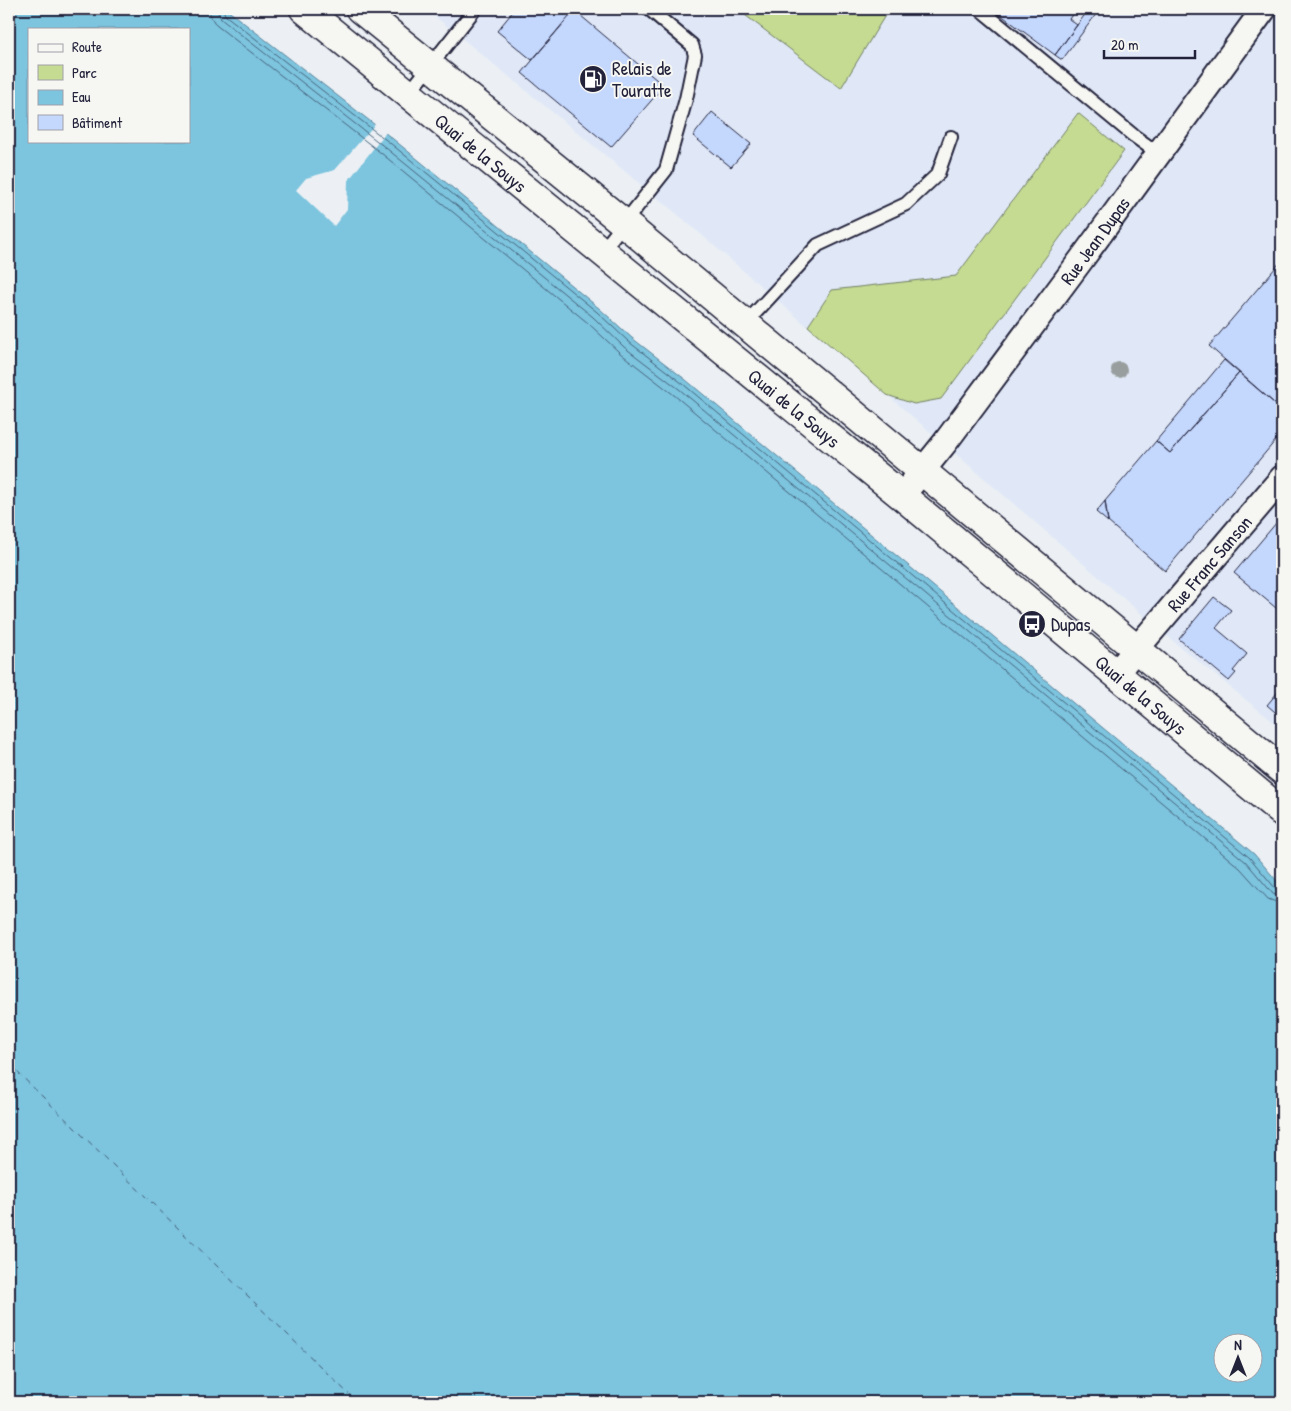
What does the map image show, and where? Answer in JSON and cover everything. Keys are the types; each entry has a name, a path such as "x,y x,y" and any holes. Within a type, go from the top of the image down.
{"main road":[{"name":"Quai de la Souys","path":"304,9 902,496 1282,812"},
{"name":"Quai de la Souys","path":"360,9 625,224 1282,770"}],"street":[{"name":"Rue Jean Dupas","path":"902,496 1159,154 1264,9"},
{"name":"Rue Franc Sanson","path":"1116,673 1282,478"}],"lane":[{"path":"408,94 474,9"},
{"path":"602,252 666,170 686,99 695,55 692,45 649,9"},
{"path":"980,9 1134,136 1159,154"},
{"path":"745,324 818,245 906,204 938,174 952,137"}],"shaded area":[{"path":"426,9 1282,9 1282,729 1174,642 683,219"}],"green space":[{"path":"737,9 889,9 841,88"},
{"path":"1078,113 1124,151 941,399 914,404 887,395 808,326 832,290 956,276"}],"water":[{"path":"9,9 226,9 393,139 600,309 632,338 686,380 1254,854 1282,887 1282,1402 9,1402"}],"pier":[{"path":"376,123 387,131 348,181 347,209 334,226 296,190 306,178 335,170"}],"building":[{"path":"515,9 576,9 532,60 497,31"},
{"path":"993,9 1076,9 1069,19 1077,25 1055,55"},
{"path":"1089,9 1100,9 1062,60 1055,55"},
{"name":"Relais de Touratte","path":"574,10 664,86 611,147 522,73"},
{"path":"712,112 751,144 731,167 693,136"},
{"path":"1282,260 1282,410 1209,346"},
{"path":"1224,360 1239,373 1170,453 1156,441"},
{"path":"1239,373 1282,410 1282,433 1165,571 1108,522 1105,501 1156,441 1170,453"},
{"path":"1105,501 1108,522 1096,512"},
{"path":"1282,516 1282,613 1234,573"},
{"path":"1214,597 1231,610 1216,628 1247,654 1233,671 1236,673 1229,681 1179,639"},
{"path":"1282,687 1282,718 1267,705"}],"ferry route":[{"path":"9,1064 357,1402"}],"place":[{"name":"Relais de Touratte","path":"593,79"},
{"name":"Dupas","path":"1032,624"}]}
